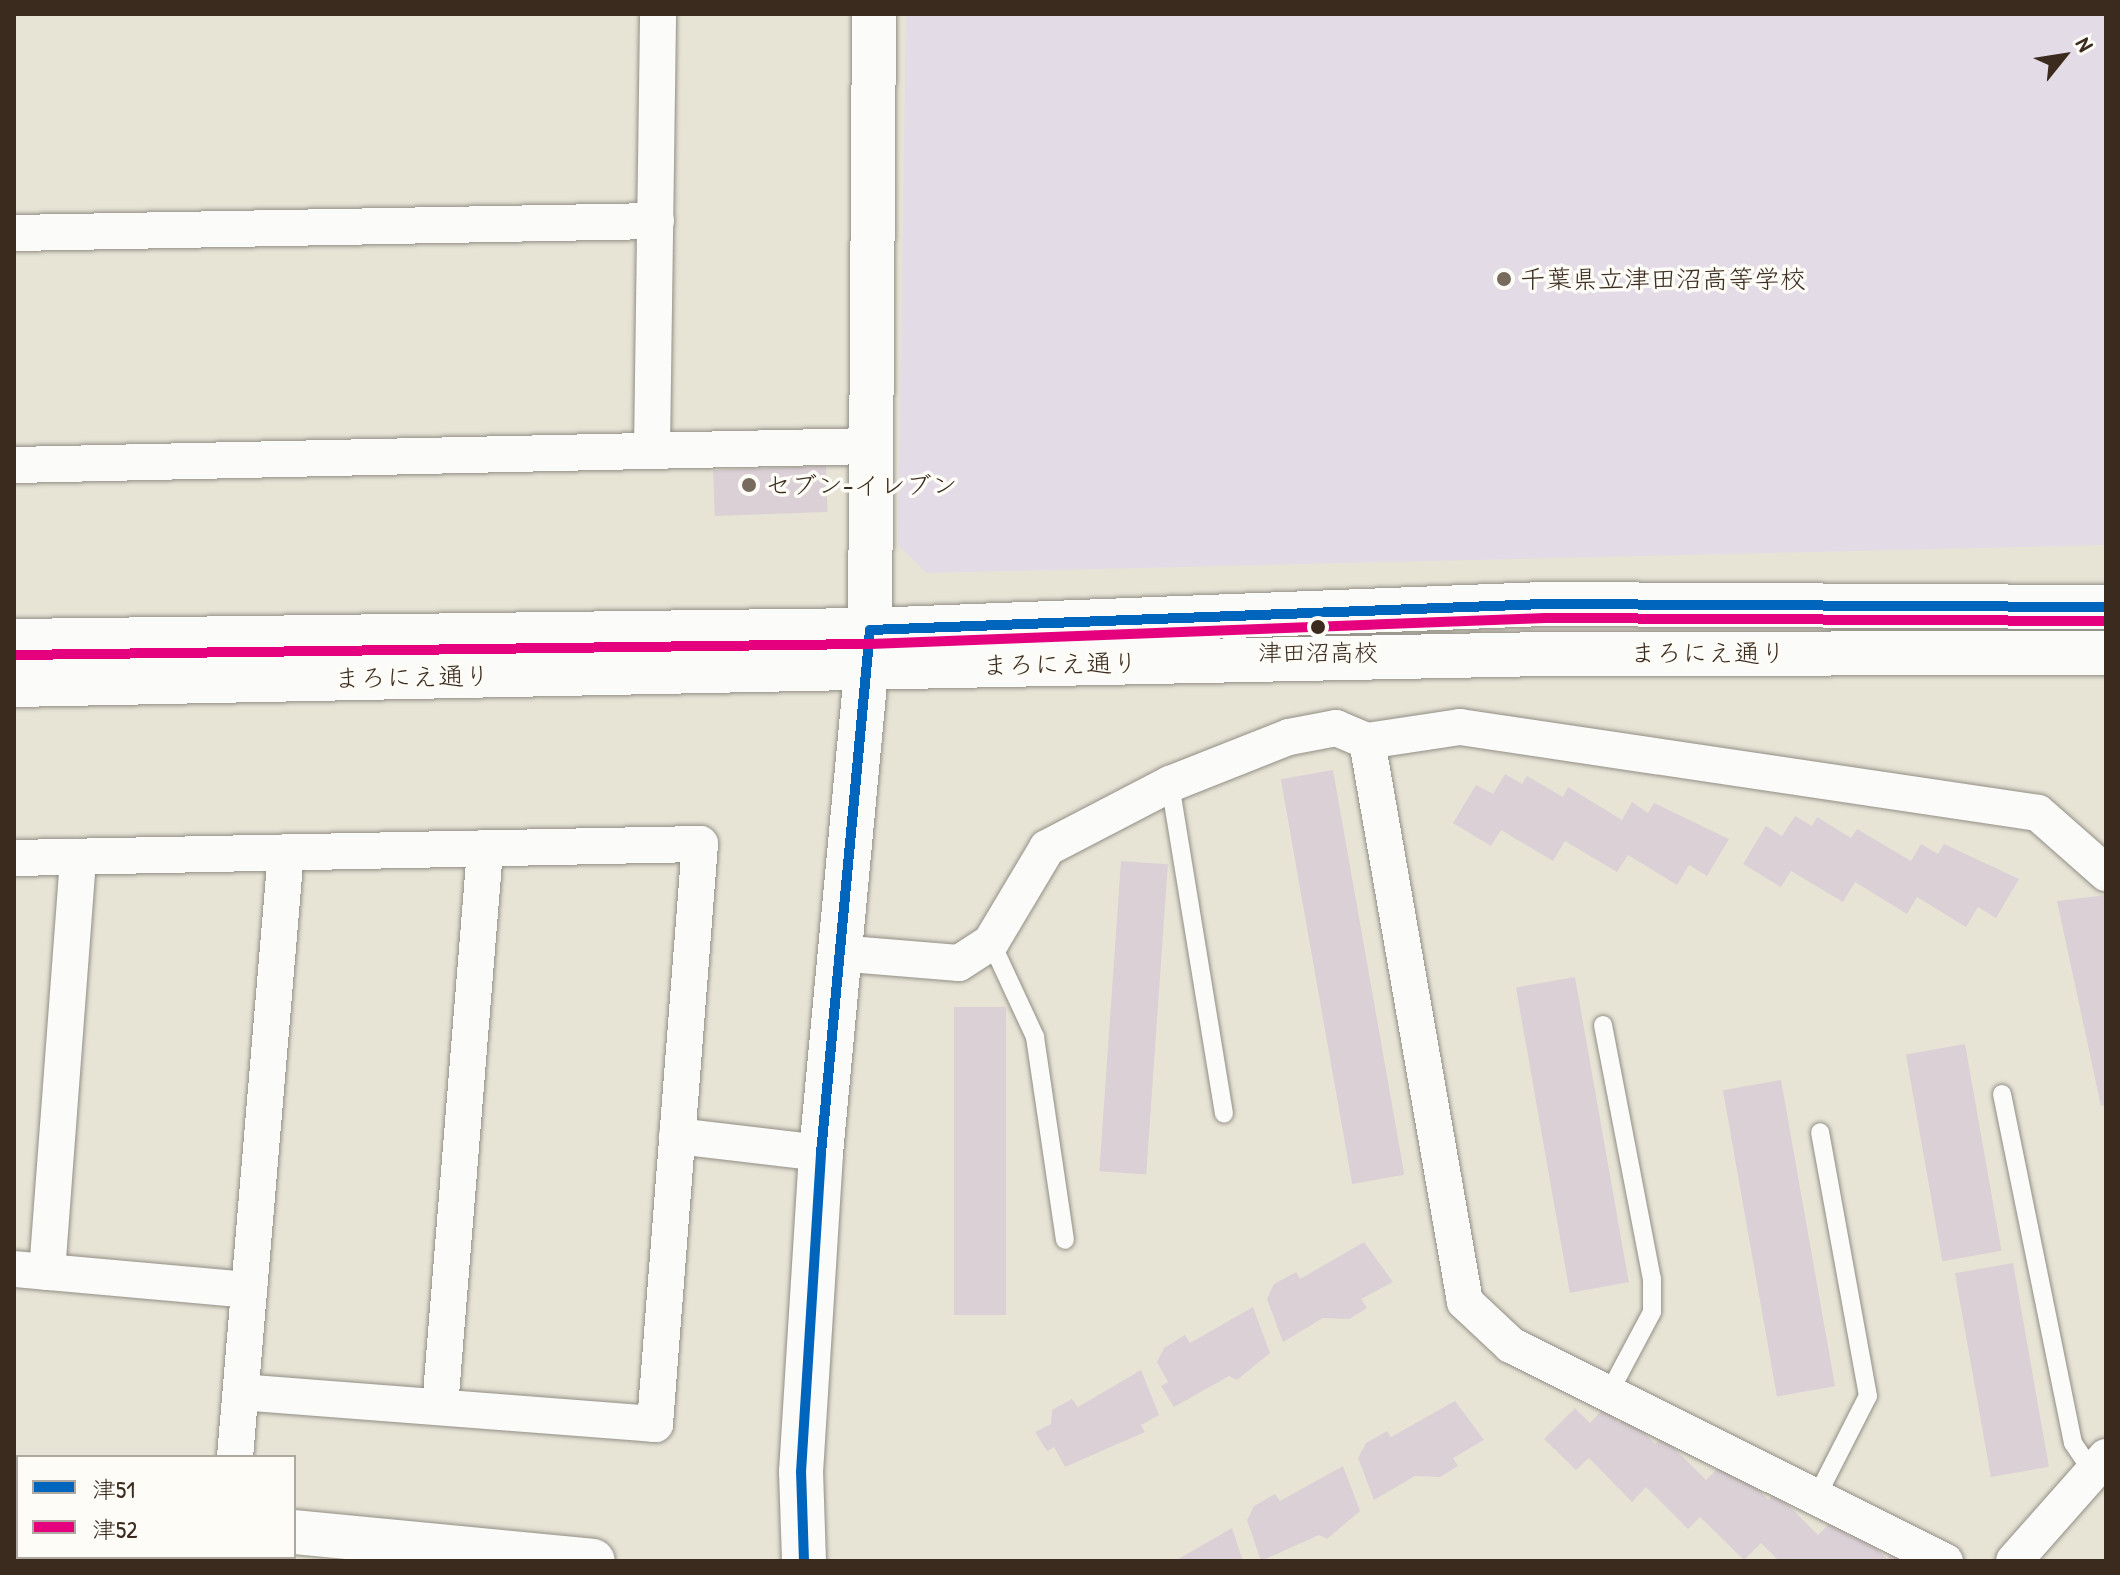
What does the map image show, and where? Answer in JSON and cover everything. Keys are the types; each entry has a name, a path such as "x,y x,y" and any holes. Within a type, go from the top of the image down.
{"street":[{"path":"652,449 658,14"},
{"path":"804,1561 801,1472 821,1153 867,649 874,14"},
{"path":"14,233 656,221"},
{"path":"14,465 870,446"},
{"name":"まろにえ通り","path":"14,685 867,649 1545,604 2106,607"},
{"name":"まろにえ通り","path":"14,641 1548,654 2106,653"},
{"path":"837,953 959,963 991,942 1047,848 1170,784 1289,737 1336,728 1367,741 1460,727 2038,813 2106,873"},
{"path":"1367,741 1465,1302 1511,1345 1945,1561"},
{"path":"14,858 700,844 655,1424 241,1392"},
{"path":"440,1407 485,850"},
{"path":"235,1455 286,852"},
{"path":"78,857 30,1270 249,1290"},
{"path":"677,1136 821,1153"},
{"path":"2014,1561 2099,1464"},
{"path":"296,1532 593,1561"}],"lane":[{"path":"1170,784 1224,1114"},
{"path":"991,942 1035,1037 1065,1240"},
{"path":"1603,1025 1652,1279 1652,1312 1609,1393"},
{"path":"2002,1094 2073,1443 2099,1464"},
{"path":"1817,1496 1868,1396 1820,1132"}],"shaded area":[{"name":"千葉県立津田沼高等学校","path":"906,14 2106,14 2106,545 927,573 898,545"}],"building":[{"path":"826,466 828,512 715,516 713,470"},
{"path":"1333,770 1404,1175 1352,1184 1281,779"},
{"path":"1505,774 1522,784 1527,776 1563,797 1568,787 1622,820 1632,802 1648,813 1654,803 1729,839 1707,876 1689,865 1677,885 1628,855 1617,872 1565,841 1553,861 1501,830 1491,846 1453,823 1476,785 1493,794"},
{"path":"1795,816 1812,826 1817,817 1851,838 1857,829 1911,861 1921,844 1938,854 1944,844 2019,879 1996,918 1978,907 1966,927 1917,897 1907,914 1855,882 1843,902 1791,871 1781,887 1743,864 1766,826 1782,836"},
{"path":"1121,861 1168,864 1146,1175 1099,1171"},
{"path":"2106,895 2106,1105 2101,1106 2057,901"},
{"path":"1575,977 1629,1282 1570,1293 1516,987"},
{"path":"954,1007 1006,1007 1006,1315 954,1315"},
{"path":"1965,1044 2001,1251 1942,1261 1906,1054"},
{"path":"1781,1080 1835,1386 1777,1397 1723,1090"},
{"path":"1364,1242 1393,1282 1361,1299 1367,1308 1349,1319 1323,1318 1283,1342 1267,1299 1274,1284 1296,1272 1300,1279"},
{"path":"2013,1263 2049,1467 1991,1477 1955,1273"},
{"path":"1253,1307 1270,1353 1237,1380 1229,1376 1174,1407 1161,1386 1168,1382 1157,1362 1164,1348 1185,1335 1190,1343"},
{"path":"1141,1370 1159,1415 1141,1425 1145,1432 1065,1467 1054,1447 1047,1451 1035,1432 1051,1424 1052,1410 1072,1399 1078,1407"},
{"path":"1455,1401 1484,1440 1453,1458 1458,1466 1440,1477 1415,1476 1374,1500 1358,1458 1366,1443 1387,1431 1391,1437"},
{"path":"1575,1408 1590,1423 1604,1408 1619,1423 1627,1416 1655,1444 1663,1437 1706,1480 1720,1466 1733,1478 1740,1471 1768,1500 1775,1492 1818,1535 1833,1520 1849,1536 1857,1529 1887,1559 1895,1550 1906,1561 1779,1561 1761,1543 1744,1560 1700,1517 1688,1529 1646,1487 1632,1502 1589,1458 1576,1470 1544,1439"},
{"path":"1343,1466 1360,1511 1327,1539 1319,1535 1261,1561 1247,1520 1254,1506 1275,1494 1280,1501"},
{"path":"1232,1528 1243,1561 1175,1561"}],"transit line":[{"name":"津51","path":"804,1561 801,1472 821,1153 870,630 1545,604 2106,607"},
{"name":"津52","path":"14,655 870,644 1545,618 2106,621"}],"place":[{"name":"千葉県立津田沼高等学校","path":"1504,279"},
{"name":"セブン-イレブン","path":"749,485"},
{"name":"津田沼高校","path":"1318,627"}]}
